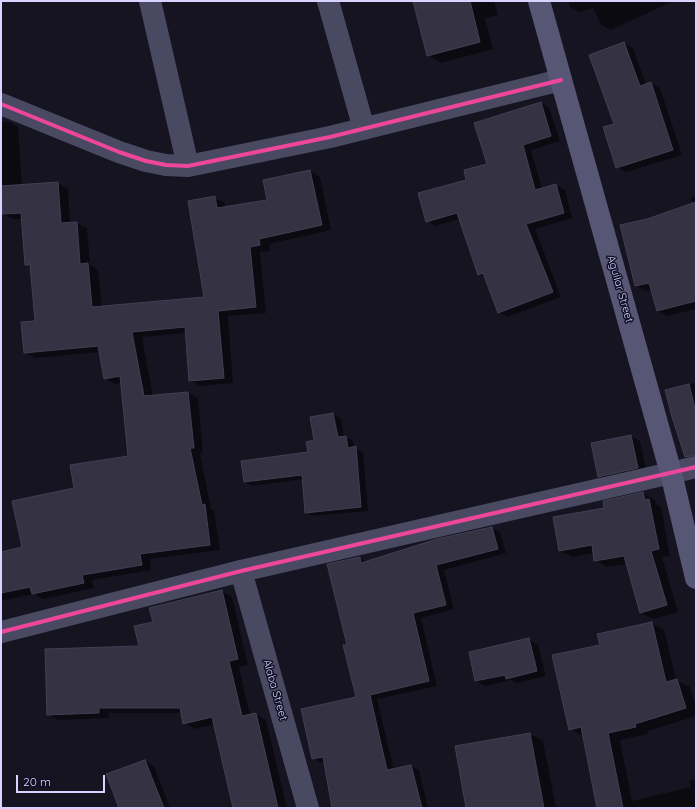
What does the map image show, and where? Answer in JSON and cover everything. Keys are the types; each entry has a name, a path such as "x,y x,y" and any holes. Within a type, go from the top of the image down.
{"main road":[{"name":"Aguilar Street","path":"539,1 671,473 696,578"}],"street":[{"path":"150,1 188,166"},
{"path":"328,1 364,130"},
{"path":"1,104 132,157 166,165 188,166 364,130 561,80"},
{"path":"1,632 241,571 696,467"},
{"name":"Alaba Street","path":"241,571 308,808"}],"building":[{"path":"413,1 470,1 480,42 427,56"},
{"path":"624,42 640,86 651,82 673,150 616,168 603,127 614,124 589,55"},
{"path":"541,102 551,136 523,145 535,190 556,184 564,213 526,224 553,292 498,313 483,273 478,275 457,213 426,222 418,193 466,180 464,170 487,164 474,123"},
{"path":"310,170 322,225 259,239 260,245 250,247 256,307 218,311 224,378 189,381 185,327 132,332 144,396 188,392 194,448 190,448 202,505 205,504 210,545 140,554 142,565 82,575 84,583 32,594 30,587 1,593 1,552 22,547 12,501 74,488 70,465 128,456 120,376 104,379 98,346 24,353 21,322 35,321 30,265 25,265 21,213 2,214 1,186 58,182 61,223 77,222 80,264 88,263 92,307 204,297 188,201 215,196 217,208 267,200 263,180"},
{"path":"696,202 696,301 657,311 649,283 635,286 620,225 647,219"},
{"path":"689,384 696,413 696,455 685,457 665,390"},
{"path":"333,413 338,437 346,436 348,448 356,446 361,507 305,513 302,475 244,482 241,461 308,452 306,442 314,440 310,417"},
{"path":"631,435 638,468 598,477 591,443"},
{"path":"643,492 645,500 649,499 659,549 651,551 667,605 640,613 624,556 594,561 592,545 559,551 553,517 604,508 603,501"},
{"path":"492,527 498,549 436,565 446,605 413,613 429,681 370,695 387,770 411,765 422,808 332,808 323,757 312,759 301,709 356,697 343,645 347,645 327,564 360,557 361,563 437,539"},
{"path":"222,590 238,659 229,661 242,716 256,713 278,808 233,808 212,717 183,724 180,708 99,708 99,713 47,715 45,649 139,646 134,626 153,622 149,608"},
{"path":"652,622 666,682 677,679 686,708 635,724 636,727 608,733 623,808 597,808 581,727 569,730 552,655 600,645 597,634"},
{"path":"529,638 537,671 506,679 505,675 475,681 469,652"},
{"path":"530,733 544,808 466,808 455,746"},
{"path":"145,760 164,808 119,808 106,774"}],"cycle path":[{"path":"1,104 119,152 146,161 166,165 188,166 330,137 561,80"},
{"path":"1,632 241,571 696,467"}]}
